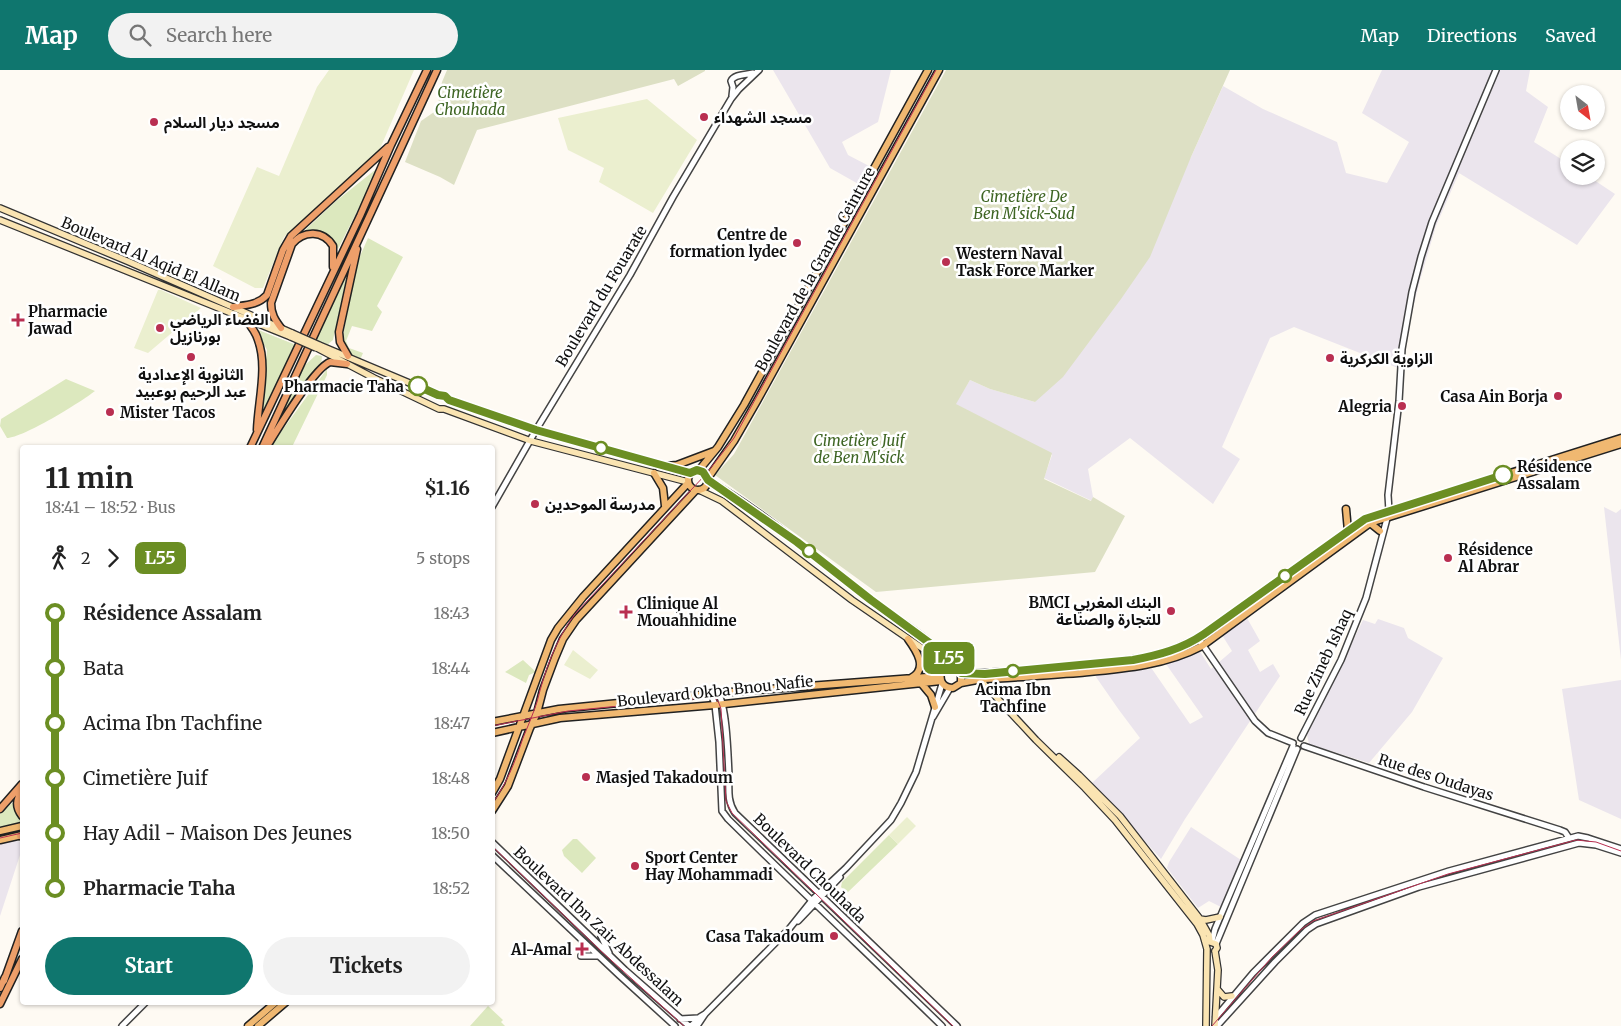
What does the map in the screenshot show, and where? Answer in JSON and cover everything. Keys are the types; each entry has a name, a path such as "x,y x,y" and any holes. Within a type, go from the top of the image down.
{"highway":[{"path":"251,445 360,216 426,70"},
{"path":"263,445 437,70"},
{"path":"233,307 256,303 267,295 286,244 292,236 391,145"},
{"path":"348,356 340,342 339,332 350,277 367,221"},
{"path":"281,328 273,316 271,304 292,244 297,239 312,234 319,234 330,241 335,251 332,273"},
{"path":"246,320 256,334 262,357 257,432"},
{"path":"268,445 282,421 320,368 330,362 347,364"},
{"path":"0,805 20,786"},
{"path":"0,809 20,786"},
{"path":"20,795 17,802 20,814"},
{"path":"4,981 20,937"},
{"path":"0,988 20,946"},
{"path":"0,1005 20,963"},
{"path":"0,1005 20,970"}],"main road":[{"name":"Boulevard de la Grande Ceinture","path":"699,470 716,451 751,392 928,70"},
{"name":"Boulevard de la Grande Ceinture","path":"708,478 734,441 757,401 939,70"},
{"name":"Boulevard Al Aqid El Allam","path":"0,208 233,307 281,328 292,335"},
{"name":"Boulevard Al Aqid El Allam","path":"0,220 246,320 292,335"},
{"path":"292,335 374,378 439,409 444,409 530,441 688,482 691,488 722,501 852,600 939,660 942,678 950,688 984,676 1133,660 1169,651 1198,638 1365,519 1385,515 1621,444"},
{"path":"318,347 348,356 438,395 445,396 449,400 536,430 690,473 699,470 705,473 708,478 797,542 940,651 959,670 961,683"},
{"path":"435,406 434,398 438,395"},
{"path":"444,409 448,405 449,400"},
{"path":"942,678 950,666 984,676 1024,677 1129,668 1177,656 1202,646 1370,523 1385,515 1621,438"},
{"path":"666,466 677,465 716,451"},
{"path":"654,473 663,488 665,506"},
{"path":"495,788 500,779 551,640 558,628 583,597 688,482 690,473"},
{"path":"495,807 508,786 537,713 543,690 563,639 576,620 698,490 706,485 708,478"},
{"path":"1346,509 1348,531"},
{"path":"1370,523 1381,534"},
{"path":"908,639 917,652 920,662 917,673 908,679"},
{"path":"984,676 984,684 1142,849 1200,920 1209,935 1211,952 1215,951 1218,970 1216,1026"},
{"name":"Boulevard Okba Bnou Nafie","path":"495,721 559,709 710,693 942,678"},
{"name":"Boulevard Okba Bnou Nafie","path":"495,732 560,718 715,705 921,683 942,678"},
{"path":"921,683 931,695 934,707"},
{"path":"506,730 513,734 514,738"},
{"path":"0,830 20,826"},
{"path":"0,840 20,836"},
{"path":"1142,849 1211,944 1207,1026"},
{"path":"1200,920 1220,917"},
{"path":"1218,990 1224,997 1232,996"},
{"path":"248,1026 272,1005"},
{"path":"258,1026 282,1005"},
{"path":"1207,1026 1215,1017"}],"street":[{"name":"Rue Zineb Ishaq","path":"1301,738 1346,649 1366,598 1388,501 1399,401 1403,337 1420,257 1458,157 1496,70"},
{"name":"Boulevard du Fouarate","path":"741,76 756,72"},
{"name":"Boulevard du Fouarate","path":"495,502 731,99 756,72"},
{"path":"739,89 732,87 732,77 741,76 744,84"},
{"name":"Boulevard du Fouarate","path":"731,99 732,87"},
{"path":"1198,638 1255,721 1268,733 1295,746 1302,749 1304,740 1301,738 1295,739 1295,746 1211,944"},
{"path":"690,1026 705,1014 792,925 799,921 813,902 886,826 896,813 916,772 942,678"},
{"path":"932,717 950,688"},
{"name":"Boulevard Chouhada","path":"710,693 715,705 719,742 722,811 728,819 942,1026"},
{"name":"Boulevard Chouhada","path":"718,693 723,704 728,748 730,803 733,810 820,896 957,1026"},
{"path":"1211,944 1220,917 1295,746"},
{"name":"Rue des Oudayas","path":"1304,746 1424,787 1560,830 1565,832 1567,839"},
{"path":"1215,1017 1253,973 1290,935 1315,915 1449,870 1578,836 1621,849"},
{"path":"1216,1026 1275,962 1307,930 1316,924 1419,887 1579,843 1596,845 1621,853"},
{"name":"Boulevard Ibn Zair Abdessalam","path":"495,845 610,956 690,1026"},
{"name":"Boulevard Ibn Zair Abdessalam","path":"495,858 675,1026"},
{"path":"601,936 610,956"},
{"path":"581,956 599,956"},
{"path":"122,1026 143,1005"},
{"path":"697,1026 705,1014"},
{"path":"680,1019 698,1018"}],"shaded area":[{"path":"773,70 891,70 878,122 842,142 848,155 871,167 862,186 830,168"},
{"path":"1382,70 1530,70 1526,91 1548,107 1534,142 1560,158 1560,185 1602,185 1615,194 1577,245 1459,173 1436,226 1398,368 1294,327 1270,338 1222,447 1240,459 1213,504 1130,438 1088,469 1092,501 1044,478 1052,455 955,404 970,380 990,389 1035,402 1191,157 1223,86 1263,109 1337,142 1346,173 1387,183 1409,142 1362,113"},
{"path":"1604,507 1616,513 1621,509 1621,660"},
{"path":"1247,618 1260,641 1248,650 1260,672 1273,664 1280,676 1185,819 1161,859 1092,783 1140,738 1096,677 1096,674 1152,669 1190,724 1203,717 1166,664 1199,650 1211,669 1232,651 1222,635"},
{"path":"1378,619 1404,628 1408,638 1443,658 1412,712 1369,763 1309,744 1307,735 1363,620 1375,624"},
{"path":"1621,680 1621,819 1579,800 1562,689"},
{"path":"1191,827 1241,860 1221,907 1209,901 1198,908 1167,868"},
{"path":"0,838 20,842 20,855 0,916"}],"green space":[{"path":"329,70 414,70 379,151 284,237 263,288 255,288 213,266 257,167 279,176 317,87"},
{"name":"Cimetière Chouhada","path":"447,70 705,71 678,86 674,79 477,130 454,185 405,162 421,121 437,110 442,82"},
{"path":"946,70 1230,70 1191,157 1150,257 1063,377 1035,402 990,389 970,380 956,404 1052,453 1044,479 1091,501 1093,497 1125,516 1095,572 876,592 715,475 734,454"},
{"path":"647,99 697,140 653,213 599,182 604,168 568,150 558,118"},
{"path":"380,166 338,249 324,233 316,231 303,232 335,202"},
{"path":"368,238 403,257 377,306 382,312 372,331 352,326 346,341 349,348 363,353 360,360 349,352 342,341 357,263"},
{"path":"349,266 333,340 327,345 314,339"},
{"name":"الفضاء الرياضي بورنازيل","path":"158,290 201,308 148,353 134,348"},
{"path":"256,329 296,345 263,414 261,413 267,350"},
{"path":"316,355 322,356 321,366 270,434 303,367"},
{"path":"327,369 327,375 293,445 271,445"},
{"path":"66,379 95,391 38,426 7,438 0,426 1,419"},
{"path":"573,650 598,670 590,679 564,665"},
{"path":"523,660 536,672 529,675 526,683 505,672"},
{"path":"20,796 20,822 0,827 0,814"},
{"path":"907,817 916,826 898,844 889,835"},
{"path":"889,835 898,844 847,893 841,887 842,882"},
{"path":"573,839 577,839 596,858 582,873 564,856 562,850"},
{"path":"488,1006 503,1020 501,1022 505,1026 470,1026"}],"tram line":[{"path":"495,799 514,764 552,656 568,624 575,614 706,474 734,438 936,70"},
{"path":"495,725 568,711 712,697 716,699 721,709 726,801 732,813 953,1026"},
{"path":"0,838 20,833"},
{"path":"1212,1026 1272,957 1299,931 1313,921 1448,874 1576,840 1596,842 1621,851"},
{"path":"495,849 602,952 684,1026"}],"bus line":[{"name":"L55","path":"418,386 438,395 443,394 449,400 512,423 690,473 699,470 705,473 708,480 776,526 940,651 950,659 961,673 985,674 1133,660 1182,647 1204,634 1365,519 1503,475"}],"place":[{"name":"مسجد الشهداء","path":"704,117"},
{"name":"مسجد ديار السلام","path":"154,122"},
{"name":"Centre de formation lydec","path":"797,243"},
{"name":"Western Naval Task Force Marker","path":"946,262"},
{"name":"Pharmacie Jawad","path":"18,320"},
{"name":"الفضاء الرياضي بورنازيل","path":"160,328"},
{"name":"الثانوية الإعدادية عبد الرحيم بوعبيد","path":"191,357"},
{"name":"الزاوية الكركرية","path":"1330,358"},
{"name":"Pharmacie Taha","path":"418,386"},
{"name":"Casa Ain Borja","path":"1558,396"},
{"name":"Alegria","path":"1402,406"},
{"name":"Mister Tacos","path":"110,412"},
{"name":"Résidence Assalam","path":"1503,475"},
{"name":"مدرسة الموحدين","path":"535,504"},
{"name":"Résidence Al Abrar","path":"1448,558"},
{"name":"BMCI البنك المغربي للتجارة والصناعة","path":"1171,611"},
{"name":"Clinique Al Mouahhidine","path":"626,612"},
{"name":"Acima Ibn Tachfine","path":"1013,671"},
{"name":"Masjed Takadoum","path":"586,777"},
{"name":"Sport Center Hay Mohammadi","path":"635,866"},
{"name":"Casa Takadoum","path":"834,936"},
{"name":"Al-Amal","path":"582,949"}],"park label":[{"name":"Cimetière De Ben M'sick-Sud","path":"1024,204"},
{"name":"Cimetière Juif de Ben M'sick","path":"859,448"}]}
